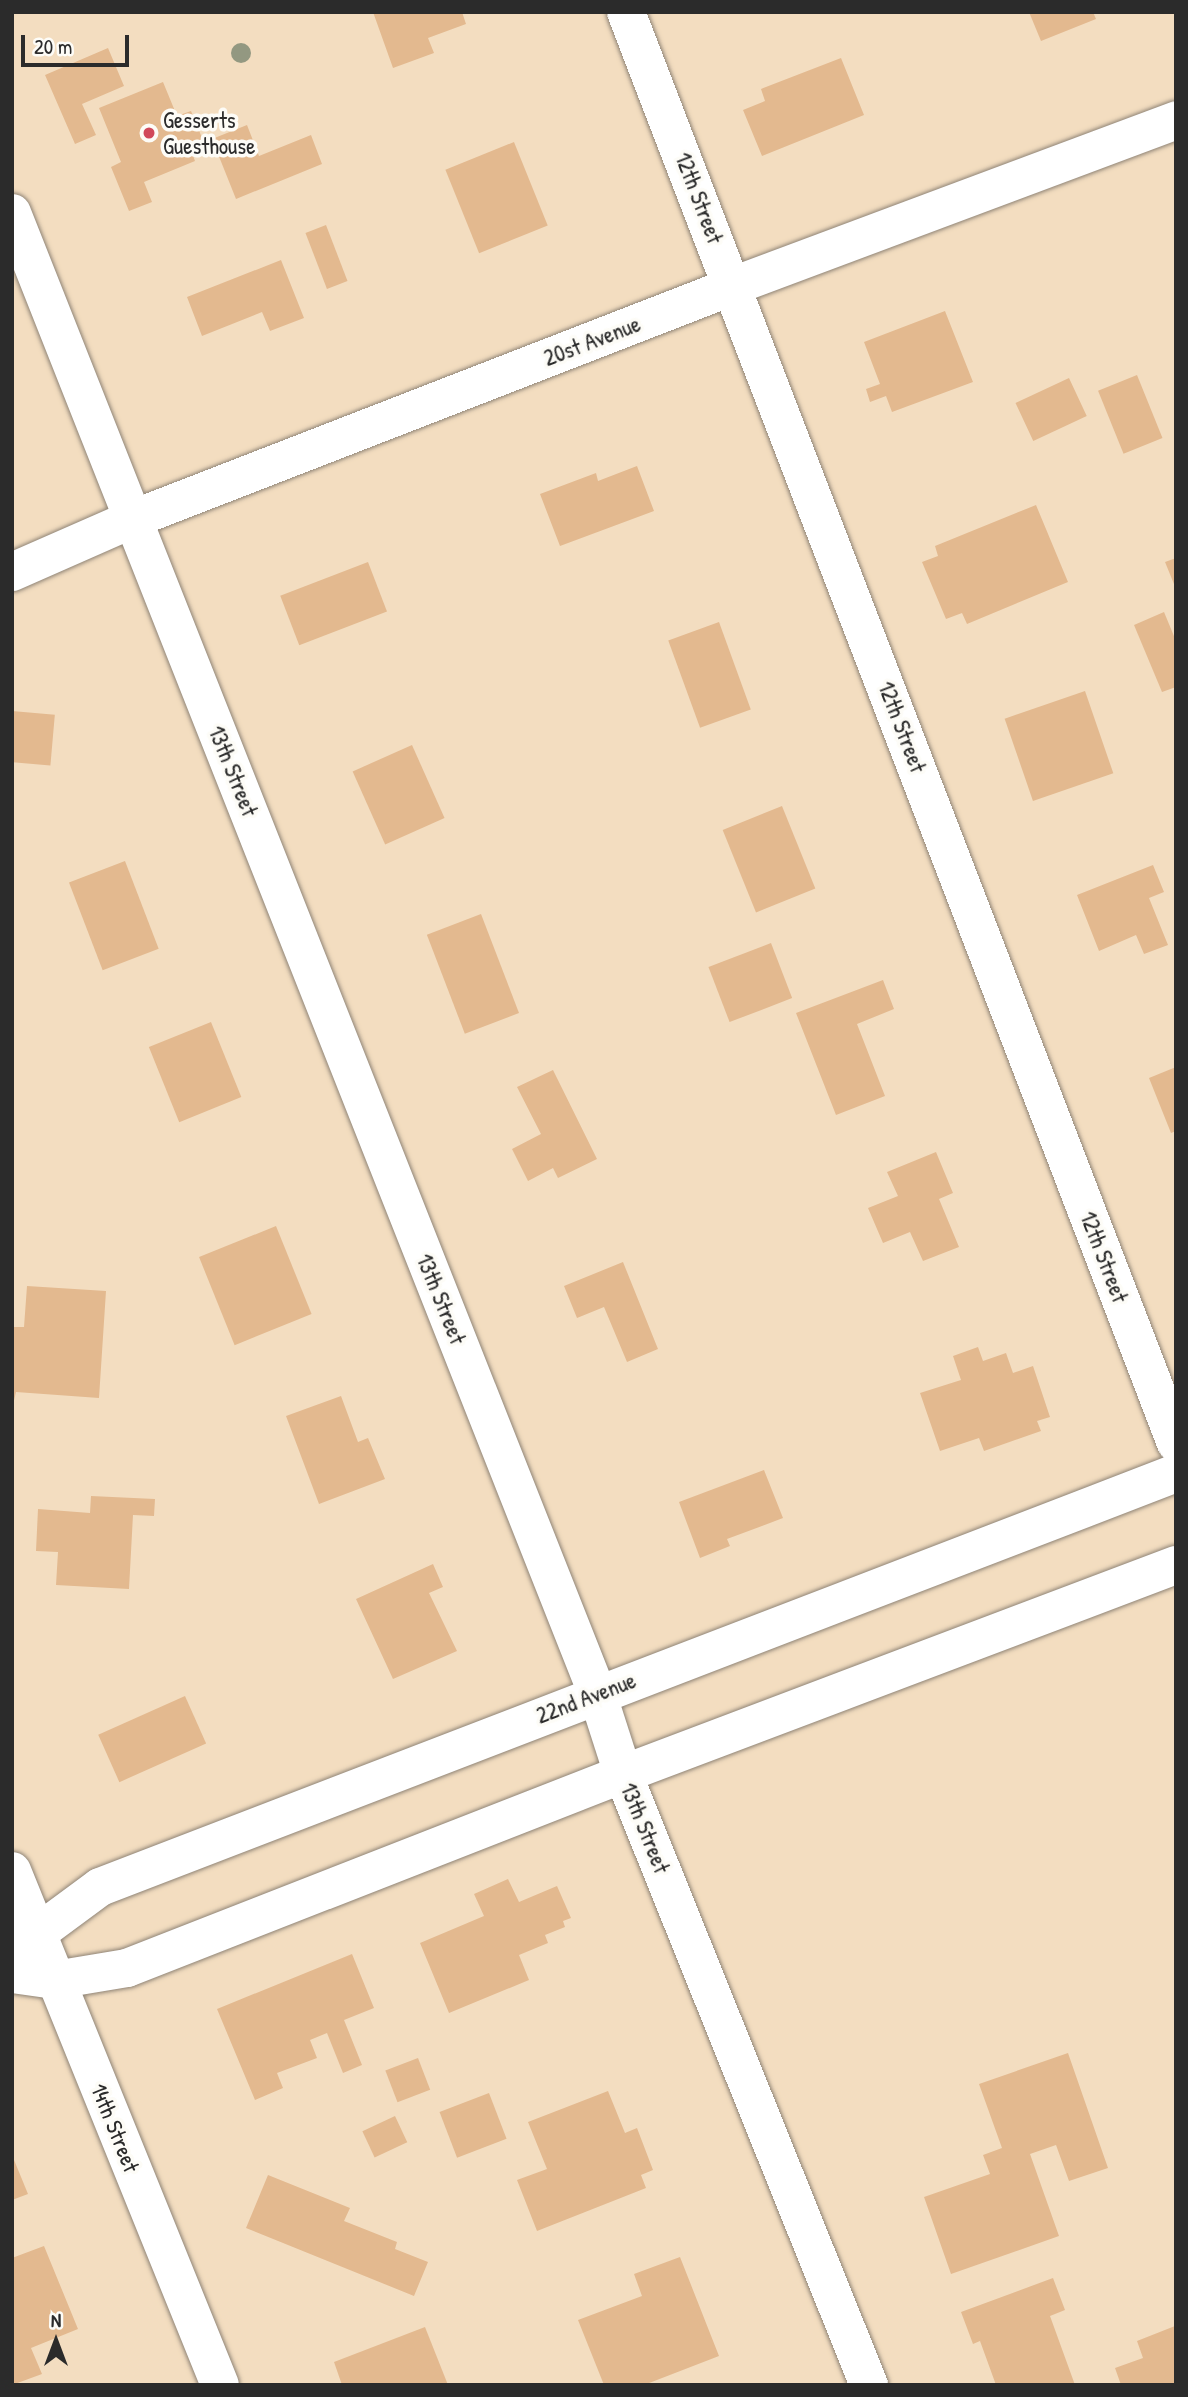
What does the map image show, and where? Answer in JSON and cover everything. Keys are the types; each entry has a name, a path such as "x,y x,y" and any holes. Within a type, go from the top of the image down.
{"street":[{"name":"12th Street","path":"626,12 1176,1443"},
{"name":"20st Avenue","path":"12,572 133,519 733,286 1176,120"},
{"name":"13th Street","path":"12,213 597,1693 623,1774 869,2385"},
{"name":"22nd Avenue","path":"24,1941 100,1887 597,1693 1176,1474"},
{"path":"12,1973 55,1980 127,1968 623,1774 1176,1565"},
{"name":"14th Street","path":"12,1871 24,1941 55,1980 220,2385"}],"building":[{"path":"373,12 462,12 466,24 428,38 434,53 393,68"},
{"path":"1029,12 1093,12 1096,19 1041,41"},
{"path":"108,48 124,86 82,104 96,135 75,144 45,75"},
{"path":"841,58 864,115 762,156 743,110 765,101 761,89"},
{"path":"163,82 177,116 191,111 205,145 191,150 195,161 144,182 152,202 129,211 111,167 121,162 99,108"},
{"path":"247,125 259,156 311,135 322,164 236,199 212,139"},
{"path":"514,142 548,225 479,253 445,170"},
{"path":"326,225 348,281 327,289 305,233"},
{"path":"281,260 304,318 270,331 262,312 202,336 187,297"},
{"path":"945,311 973,382 892,412 886,396 870,402 866,389 880,384 864,342"},
{"path":"1137,375 1162,438 1124,454 1098,391"},
{"path":"1069,378 1087,416 1033,441 1016,403"},
{"path":"637,466 654,511 560,546 540,494 596,473 598,481"},
{"path":"1036,505 1068,582 967,624 962,613 946,619 922,562 938,556 935,546"},
{"path":"1176,558 1176,589 1165,562"},
{"path":"368,562 387,611 299,645 280,596"},
{"path":"1164,612 1176,641 1176,687 1162,692 1134,625"},
{"path":"719,622 751,709 700,728 668,640"},
{"path":"1085,691 1113,773 1033,801 1005,719"},
{"path":"12,711 55,715 50,766 12,762"},
{"path":"412,745 445,818 385,845 353,771"},
{"path":"782,806 815,889 756,912 723,830"},
{"path":"125,861 159,949 103,970 69,883"},
{"path":"1153,865 1164,892 1149,898 1168,945 1144,954 1136,935 1099,951 1077,895"},
{"path":"481,914 519,1013 465,1034 427,935"},
{"path":"771,943 792,998 730,1022 708,967"},
{"path":"883,980 894,1009 857,1024 885,1096 836,1115 796,1013"},
{"path":"211,1022 241,1097 179,1122 149,1047"},
{"path":"1176,1067 1176,1131 1171,1133 1149,1078"},
{"path":"553,1070 597,1159 558,1178 553,1168 528,1181 512,1149 541,1134 517,1087"},
{"path":"936,1152 953,1193 939,1199 959,1247 923,1261 910,1232 883,1243 868,1208 898,1196 887,1172"},
{"path":"276,1226 312,1314 235,1345 199,1257"},
{"path":"623,1262 658,1349 627,1362 604,1307 577,1318 564,1286"},
{"path":"27,1286 106,1291 99,1398 16,1392 12,1409 12,1327 24,1327"},
{"path":"978,1347 983,1361 1006,1353 1013,1373 1033,1366 1050,1417 1037,1421 1041,1431 984,1451 979,1438 940,1451 920,1393 961,1380 953,1356"},
{"path":"341,1396 358,1442 368,1438 385,1479 319,1504 286,1416"},
{"path":"764,1470 783,1518 727,1539 730,1546 700,1558 679,1502"},
{"path":"91,1496 155,1499 154,1516 133,1515 129,1589 56,1585 58,1552 36,1551 38,1509 90,1513"},
{"path":"433,1564 443,1587 429,1593 457,1651 393,1679 356,1599"},
{"path":"185,1696 206,1744 119,1782 98,1735"},
{"path":"508,1879 519,1902 557,1886 571,1918 563,1921 565,1927 545,1935 548,1943 519,1955 529,1980 449,2013 420,1943 484,1916 474,1894"},
{"path":"352,1954 374,2008 344,2020 362,2065 343,2073 327,2033 310,2040 317,2058 277,2073 283,2088 255,2100 217,2009"},
{"path":"1068,2053 1108,2168 1069,2181 1056,2145 1030,2154 1059,2236 951,2274 924,2197 990,2174 983,2155 1002,2148 979,2084"},
{"path":"418,2058 430,2090 398,2102 385,2071"},
{"path":"608,2091 625,2133 637,2128 653,2170 641,2175 646,2188 537,2231 517,2180 547,2169 528,2122"},
{"path":"489,2093 507,2139 457,2158 440,2112"},
{"path":"395,2116 407,2142 375,2157 362,2131"},
{"path":"12,2155 28,2194 12,2200"},
{"path":"268,2175 350,2208 344,2221 397,2242 395,2249 428,2262 414,2296 246,2228"},
{"path":"44,2246 78,2329 31,2348 42,2374 12,2385 12,2258"},
{"path":"680,2257 719,2356 644,2385 604,2385 578,2320 642,2296 634,2274"},
{"path":"1053,2278 1065,2310 1050,2316 1075,2385 996,2385 980,2341 973,2344 961,2312"},
{"path":"1175,2326 1176,2385 1121,2385 1115,2368 1143,2358 1137,2341"},
{"path":"425,2327 448,2385 342,2385 334,2362"}],"place":[{"name":"Gesserts Guesthouse","path":"149,133"}]}
